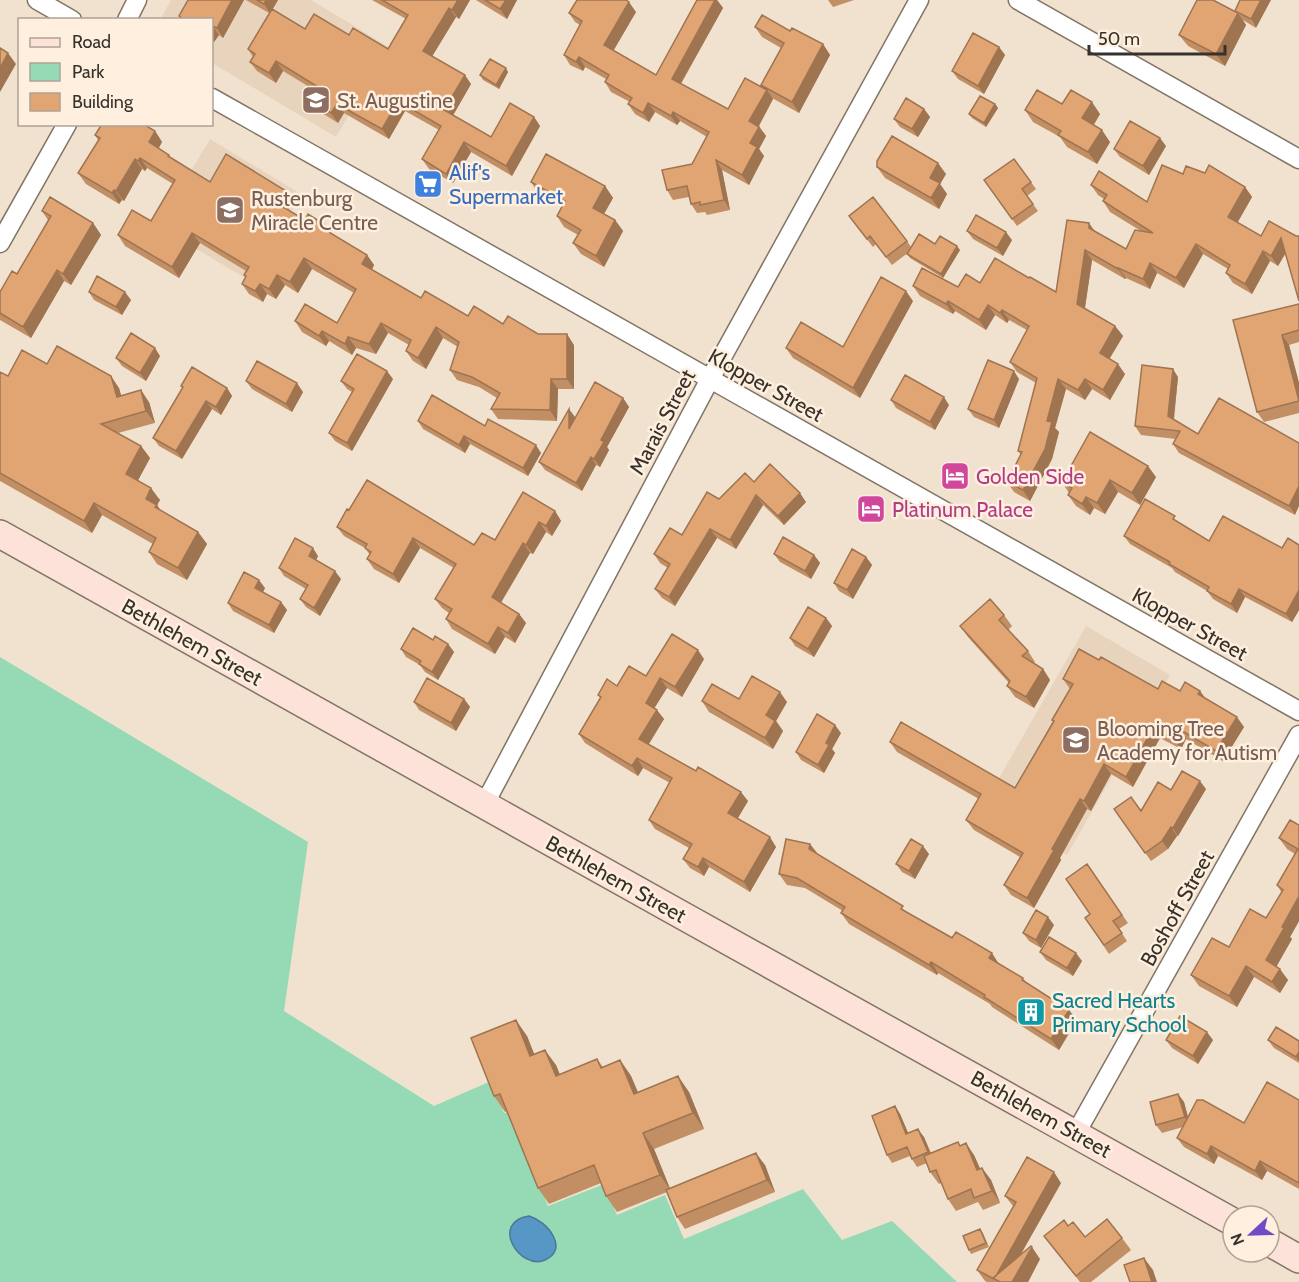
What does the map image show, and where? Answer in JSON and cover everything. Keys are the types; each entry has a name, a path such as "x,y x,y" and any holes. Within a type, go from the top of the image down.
{"main road":[{"name":"Bethlehem Street","path":"0,534 1221,1215"},
{"path":"1281,1249 1299,1259"}],"street":[{"path":"37,0 68,18"},
{"path":"128,18 137,0"},
{"name":"Marais Street","path":"484,805 710,379 919,0"},
{"path":"1018,0 1299,159"},
{"name":"Klopper Street","path":"213,99 1299,711"},
{"path":"0,243 66,126"},
{"name":"Boshoff Street","path":"1076,1133 1299,735"}],"shaded area":[{"name":"St. Augustine","path":"171,0 311,0 389,47 336,137 213,64 213,18 161,18"},
{"name":"Rustenburg Miracle Centre","path":"210,139 301,194 250,281 158,226"},
{"name":"Blooming Tree Academy for Autism","path":"1086,626 1170,675 1067,855 983,806"}],"green space":[{"path":"0,657 308,842 284,1011 434,1106 491,1081 504,1113 510,1111 548,1206 604,1184 617,1215 665,1195 684,1239 803,1189 842,1240 892,1221 957,1282 0,1282"}],"water":[{"path":"529,1216 549,1229 556,1243 556,1249 545,1260 535,1262 526,1259 513,1244 510,1235 511,1227 517,1220"}],"building":[{"path":"188,0 232,0 217,28 213,26 213,18 182,18 179,16"},
{"path":"382,0 458,0 452,10 449,8 423,51 465,75 444,110 491,137 510,103 534,117 506,166 464,142 446,174 422,159 441,126 398,101 382,129 337,104 331,113 315,103 323,90 276,61 269,73 250,62 255,54 248,49 272,9 305,29 314,14 349,35 353,28 388,49 408,15"},
{"path":"485,0 506,0 500,9"},
{"path":"577,0 626,0 629,2 604,45 656,75 697,0 715,0 672,79 728,109 745,78 767,90 749,121 759,127 750,143 757,147 742,175 716,160 724,200 700,205 700,202 691,204 687,186 667,190 662,170 692,164 709,132 673,112 671,116 648,103 643,113 628,104 632,98 605,82 609,75 579,57 576,62 564,55 582,21 569,13"},
{"path":"1197,0 1213,0 1238,13 1216,54 1179,35"},
{"path":"1240,0 1261,0 1251,19 1235,11"},
{"path":"762,15 790,31 792,28 823,44 792,102 761,85 784,43 755,27"},
{"path":"973,33 999,47 978,86 952,71"},
{"path":"0,48 8,53 0,68"},
{"path":"490,59 506,68 496,85 480,75"},
{"path":"1037,90 1062,104 1071,90 1092,102 1082,118 1102,130 1088,152 1058,135 1061,131 1025,110"},
{"path":"980,96 995,104 984,123 969,114"},
{"path":"906,98 924,109 912,129 894,119"},
{"path":"1130,121 1160,138 1143,166 1114,149"},
{"path":"101,126 146,126 155,131 149,142 210,182 226,154 286,191 278,204 305,220 308,214 324,224 322,228 367,255 362,264 421,298 425,291 468,316 474,306 503,324 508,316 538,334 567,334 567,379 551,379 550,410 491,409 500,393 472,377 450,370 459,342 436,327 418,358 406,351 411,340 381,323 369,344 348,337 345,344 322,331 319,336 295,321 305,304 337,323 356,289 304,258 290,282 277,275 269,289 260,284 255,291 242,284 249,267 192,233 172,267 118,235 132,210 151,221 175,180 140,158 138,161 135,159 116,191 112,193 78,173 100,138 95,135"},
{"path":"892,136 938,163 930,178 940,183 931,198 877,167 877,161"},
{"path":"546,154 605,186 593,208 615,220 596,256 573,243 581,230 557,216 565,201 531,182"},
{"path":"1014,159 1031,182 1022,189 1033,204 1012,219 984,180"},
{"path":"1162,165 1183,174 1186,166 1205,173 1209,165 1245,187 1228,217 1261,236 1269,221 1299,236 1299,301 1281,238 1271,256 1263,251 1245,284 1226,273 1230,265 1196,244 1176,278 1150,263 1143,279 1118,269 1085,250 1077,304 1115,326 1100,353 1118,364 1103,390 1085,379 1078,390 1058,379 1047,421 1052,422 1045,449 1023,490 1007,482 1022,452 1018,451 1037,378 1010,362 1029,326 1002,310 1000,313 988,305 979,320 948,301 946,304 913,286 922,268 958,287 966,274 980,283 995,258 1056,292 1067,220 1089,223 1089,228 1126,249 1135,230 1153,233 1103,201 1107,195 1091,185 1099,171 1147,202"},
{"path":"50,197 93,223 63,274 57,270 23,327 0,313 0,292 12,271 17,274 51,216 42,211"},
{"path":"873,197 907,241 886,257 870,236 867,239 849,216"},
{"path":"976,215 1006,232 997,248 967,231"},
{"path":"919,234 935,244 940,236 957,246 941,274 907,254"},
{"path":"97,276 125,292 116,307 89,292"},
{"path":"881,277 906,291 853,388 786,348 801,322 843,347"},
{"path":"1299,304 1299,330 1282,335 1299,401 1257,412 1233,320"},
{"path":"131,333 155,348 140,373 116,358"},
{"path":"57,346 111,376 117,397 141,390 146,411 101,424 141,446 126,474 151,488 146,499 157,505 155,507 198,532 178,568 149,552 156,538 94,503 84,521 0,473 0,372 8,376 22,350 47,364"},
{"path":"357,354 387,371 347,443 329,433 354,389 341,381"},
{"path":"988,360 1014,371 994,420 968,409"},
{"path":"257,361 297,383 286,404 246,381"},
{"path":"1142,365 1173,369 1168,416 1198,434 1219,398 1299,443 1299,486 1289,506 1173,444 1180,431 1135,426"},
{"path":"192,367 227,388 216,407 206,401 176,451 153,438"},
{"path":"905,375 944,397 930,422 891,400"},
{"path":"595,382 623,398 601,440 604,442 594,459 591,457 576,483 539,462 569,409 569,429"},
{"path":"432,395 485,426 488,419 536,445 523,468 464,436 459,445 418,421"},
{"path":"1090,432 1148,466 1132,493 1110,480 1097,503 1086,497 1082,504 1068,495 1072,488 1062,482"},
{"path":"770,464 800,493 778,516 756,495 730,540 710,529 669,597 655,589 670,564 654,554 670,528 682,535 707,492 719,499 745,473 754,482"},
{"path":"367,480 474,545 482,533 495,540 523,492 555,511 546,526 539,522 526,545 523,543 492,597 519,614 508,633 498,627 488,644 446,619 452,609 435,599 456,564 413,538 393,574 367,559 371,552 365,548 367,544 337,527"},
{"path":"1145,499 1175,516 1173,519 1209,541 1223,516 1282,548 1288,538 1299,545 1299,590 1286,614 1239,589 1231,604 1207,591 1209,587 1169,564 1170,562 1124,536"},
{"path":"783,537 814,555 805,571 774,554"},
{"path":"295,538 313,548 309,556 335,571 314,608 300,599 308,585 279,568"},
{"path":"852,549 866,557 847,590 834,583"},
{"path":"244,572 259,580 255,588 281,602 269,625 228,603"},
{"path":"990,599 1004,615 999,620 1028,651 1022,656 1043,669 1026,697 1007,686 1010,681 960,626"},
{"path":"808,607 826,618 808,649 790,638"},
{"path":"413,628 433,640 435,636 448,644 432,672 419,664 421,661 401,649"},
{"path":"672,634 698,650 675,687 660,678 646,703 657,710 639,739 696,771 698,767 741,792 728,813 770,837 744,882 703,858 698,867 683,859 692,844 649,820 672,778 637,758 632,766 579,734 601,697 598,695 607,679 617,686 629,666 646,676"},
{"name":"Blooming Tree Academy for Autism","path":"1079,649 1099,660 1101,657 1158,689 1162,681 1180,691 1185,682 1200,691 1198,694 1237,717 1216,751 1179,729 1174,739 1153,728 1126,777 1104,764 1084,801 1080,799 1027,898 1004,885 1023,853 966,820 981,794 890,742 901,722 1015,788 1073,684 1063,679"},
{"path":"752,676 780,692 766,715 775,721 765,738 702,701 712,684 739,699"},
{"path":"427,678 464,699 451,723 414,702"},
{"path":"817,714 835,725 826,743 829,745 818,765 796,752"},
{"path":"1182,771 1200,781 1173,828 1171,827 1162,841 1145,853 1114,809 1131,797 1141,811 1158,782 1171,790"},
{"path":"1290,820 1299,825 1299,899 1266,960 1280,969 1272,982 1246,966 1229,996 1191,975 1212,938 1229,947 1250,909 1266,918 1283,890 1277,885 1298,849 1279,838"},
{"path":"786,839 810,844 809,849 903,906 901,909 952,938 956,932 992,953 989,958 1069,1010 1051,1039 931,962 929,965 841,913 845,907 797,878 779,874"},
{"path":"911,839 923,846 909,871 896,864"},
{"path":"1087,864 1122,915 1113,921 1122,933 1104,945 1085,918 1090,914 1066,879"},
{"path":"1036,910 1048,917 1036,940 1023,933"},
{"path":"1049,937 1076,953 1067,968 1040,952"},
{"path":"1180,1016 1207,1032 1193,1056 1166,1040"},
{"path":"516,1020 530,1056 545,1050 556,1076 597,1059 601,1068 620,1060 634,1094 678,1076 693,1113 643,1133 660,1175 606,1196 594,1165 538,1188 500,1094 494,1096 471,1038"},
{"path":"1276,1027 1299,1041 1299,1052 1296,1057 1268,1040"},
{"path":"1267,1082 1299,1100 1299,1183 1260,1161 1255,1171 1211,1146 1207,1154 1177,1138 1197,1100 1203,1100 1244,1123"},
{"path":"1178,1094 1185,1117 1156,1125 1150,1102"},
{"path":"895,1106 906,1134 918,1129 928,1152 912,1159 907,1147 887,1155 872,1116"},
{"path":"958,1142 960,1146 966,1143 977,1170 982,1168 992,1191 974,1198 971,1189 948,1199 936,1170 930,1172 924,1156"},
{"path":"756,1153 767,1180 677,1217 666,1190"},
{"path":"1027,1157 1054,1172 994,1279 977,1270 1016,1202 1005,1196"},
{"path":"1107,1219 1122,1238 1076,1276 1044,1236 1064,1220 1068,1226 1073,1222 1085,1237"},
{"path":"980,1229 986,1243 969,1250 963,1236"},
{"path":"1031,1246 1012,1282 1000,1282 993,1278"},
{"path":"1144,1258 1152,1282 1130,1282 1124,1265"}],"place":[{"name":"St. Augustine","path":"316,100"},
{"name":"Alif's Supermarket","path":"428,184"},
{"name":"Rustenburg Miracle Centre","path":"230,210"},
{"name":"Golden Side","path":"955,476"},
{"name":"Platinum Palace","path":"871,509"},
{"name":"Blooming Tree Academy for Autism","path":"1076,740"},
{"name":"Sacred Hearts Primary School","path":"1031,1012"}]}
